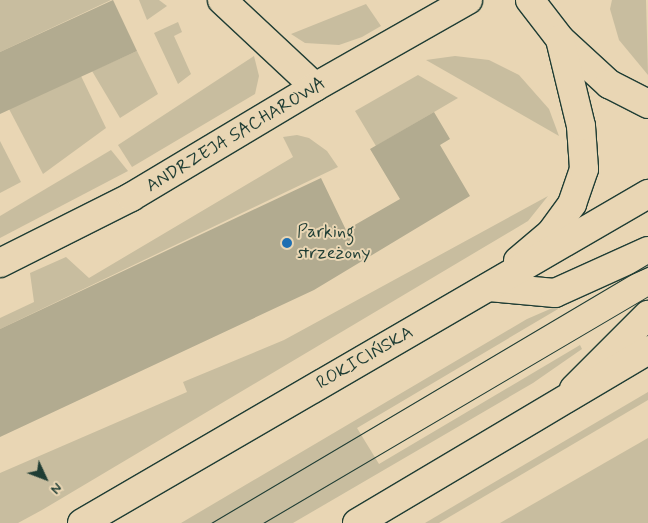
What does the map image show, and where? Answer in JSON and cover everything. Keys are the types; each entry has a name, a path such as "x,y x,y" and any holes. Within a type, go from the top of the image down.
{"street":[{"path":"222,0 315,87"},
{"name":"ANDRZEJA SACHAROWA","path":"0,263 131,197 315,87 468,0"},
{"path":"530,0 560,39 609,84 648,104"},
{"path":"489,287 551,233 572,204 584,169 581,126 560,39"},
{"name":"ROKICIŃSKA","path":"82,523 648,194"},
{"path":"489,287 555,293 648,251"},
{"path":"561,402 648,315"},
{"path":"357,523 648,350"}],"shaded area":[{"path":"0,0 111,0 0,52"},
{"path":"139,0 159,0 167,6 147,20"},
{"path":"612,0 646,0 648,75 619,40 610,9"},
{"path":"366,4 381,26 362,37 339,45 305,43 291,34"},
{"path":"178,22 182,32 174,36 191,74 178,84 154,33"},
{"path":"137,51 158,94 120,118 92,71"},
{"path":"254,56 259,76 255,94 132,167 118,145"},
{"path":"455,56 489,60 519,75 549,109 559,136 426,60"},
{"path":"418,75 458,98 376,146 355,111"},
{"path":"81,76 106,128 43,174 9,109"},
{"path":"297,135 309,138 327,151 338,167 0,329 0,318 34,302 30,273 66,257 89,278 293,157 283,137"},
{"path":"0,141 21,182 0,193"},
{"path":"111,150 128,171 0,238 0,216"},
{"path":"548,196 528,221 42,510 18,523 0,523 0,473 187,392 183,382 284,340"},
{"path":"557,306 558,309 357,428 379,464 580,345 582,349 533,383 293,523 181,523 527,319"},
{"path":"648,392 648,400 439,523 425,523"},
{"path":"648,438 648,523 500,523"}],"building":[{"path":"113,0 137,51 0,114 0,52"},
{"name":"Parking strzeżony","path":"434,112 450,139 440,145 470,196 314,290 0,437 0,329 321,178 346,230 400,199 370,149"}],"tram line":[{"path":"211,523 648,264"},
{"path":"263,523 648,296"}],"place":[{"name":"Parking strzeżony","path":"287,243"}]}
